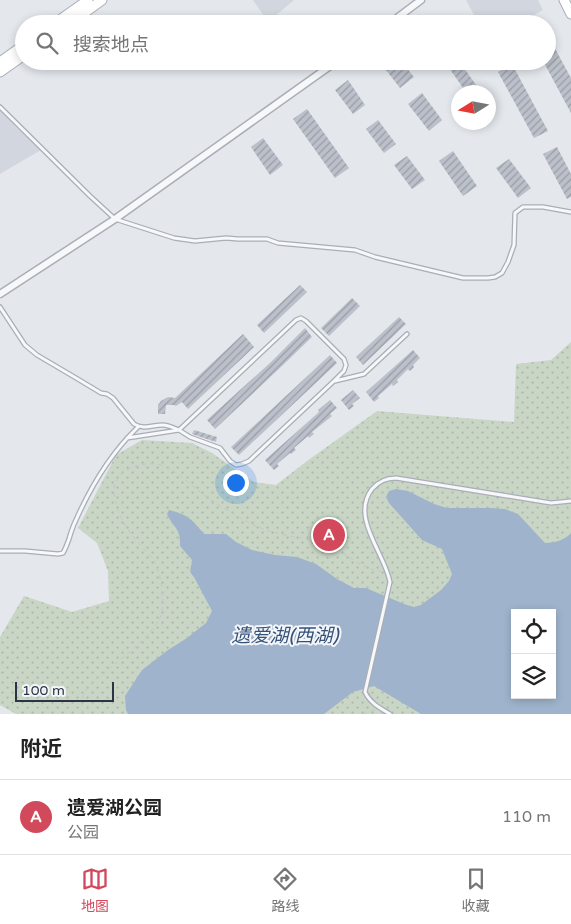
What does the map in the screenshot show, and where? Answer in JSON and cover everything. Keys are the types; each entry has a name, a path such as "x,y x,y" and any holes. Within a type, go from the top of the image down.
{"main road":[{"path":"67,15 88,0"},
{"path":"81,15 102,0"},
{"path":"564,0 571,14"},
{"path":"0,62 15,51"},
{"path":"0,72 15,61"}],"street":[{"path":"401,15 421,0"},
{"path":"0,294 116,219 324,70"}],"lane":[{"path":"0,107 90,196 116,219 174,238 195,241 226,238 238,240 267,239 278,243 355,250 375,257 463,278 488,278 502,274 508,262 514,245 515,213 523,207 543,207 571,212"},
{"path":"0,307 25,345 37,355 101,393 114,398 138,427 144,428 164,424 179,430 190,437 220,448 236,465 249,461 344,372 346,365 344,359 301,318 296,320 179,430 127,438"},
{"path":"334,381 364,374 407,334"},
{"path":"0,550 63,553 76,520 93,486 109,461 138,427"},
{"path":"390,714 368,698 366,692 390,587 387,571 366,524 364,515 367,498 376,485 390,478 396,478 551,503 571,501"}],"path":[{"path":"83,714 81,708 85,692 153,628 160,616 163,603 162,587 153,559 127,529 119,515 116,502 114,489 116,481 135,466 157,464 183,479 232,513 257,526 273,532 330,544 358,564 369,569 387,571"},
{"path":"363,714 380,708"}],"shaded area":[{"path":"253,0 294,0 276,15 263,15"},
{"path":"466,0 538,0 543,10 534,15 474,15"},
{"path":"0,104 16,127 41,150 0,174"}],"green space":[{"path":"571,342 571,714 16,714 0,705 0,637 24,596 72,612 109,601 108,571 97,543 78,528 116,455 142,440 192,443 212,453 254,482 276,485 377,411 514,422 516,364 551,360"}],"water":[{"name":"遗爱湖(西湖)","path":"396,489 408,491 434,504 447,508 505,509 518,514 545,543 559,541 571,533 571,714 421,714 374,686 353,692 324,714 128,714 125,696 142,670 206,623 212,611 191,573 192,560 180,546 178,532 167,514 169,510 189,518 204,534 226,534 236,542 252,550 297,557 316,564 354,588 366,588 414,607 421,605 441,590 452,574 442,549 422,540 389,503 386,497 389,491"}],"building":[{"path":"556,50 571,78 571,113 548,70 556,70"},
{"path":"386,70 408,70 414,77 400,88"},
{"path":"450,70 465,70 476,85 461,85"},
{"path":"502,70 515,70 548,131 534,138 498,72"},
{"path":"348,80 365,105 353,114 335,90"},
{"path":"422,93 442,120 429,131 408,104"},
{"path":"307,109 349,168 335,178 293,119"},
{"path":"378,120 396,144 384,153 366,129"},
{"path":"263,138 283,165 270,175 251,147"},
{"path":"557,147 571,174 571,197 567,199 543,154"},
{"path":"453,151 477,186 463,196 439,161"},
{"path":"407,156 425,180 412,189 394,165"},
{"path":"509,159 531,188 518,198 496,168"},
{"path":"300,285 307,292 264,333 257,325"},
{"path":"352,298 360,306 329,336 321,328"},
{"path":"399,317 406,324 363,365 356,357"},
{"path":"305,328 312,337 215,429 207,420 271,362"},
{"path":"243,334 254,347 188,409 182,402 176,406 166,405 165,414 158,414 158,405 161,401 168,397 175,398"},
{"path":"413,350 420,358 413,365 414,367 410,371 408,369 397,380 398,382 393,386 392,384 374,402 366,392"},
{"path":"330,355 337,363 239,455 231,447"},
{"path":"353,390 360,398 352,404 354,406 349,410 341,400"},
{"path":"330,400 337,408 330,414 332,416 312,432 314,434 309,438 308,436 294,448 296,450 277,464 279,466 274,470 265,460"},
{"path":"194,430 217,437 216,442 192,434"}],"place":[{"name":"遗爱湖公园","path":"329,535"}]}
